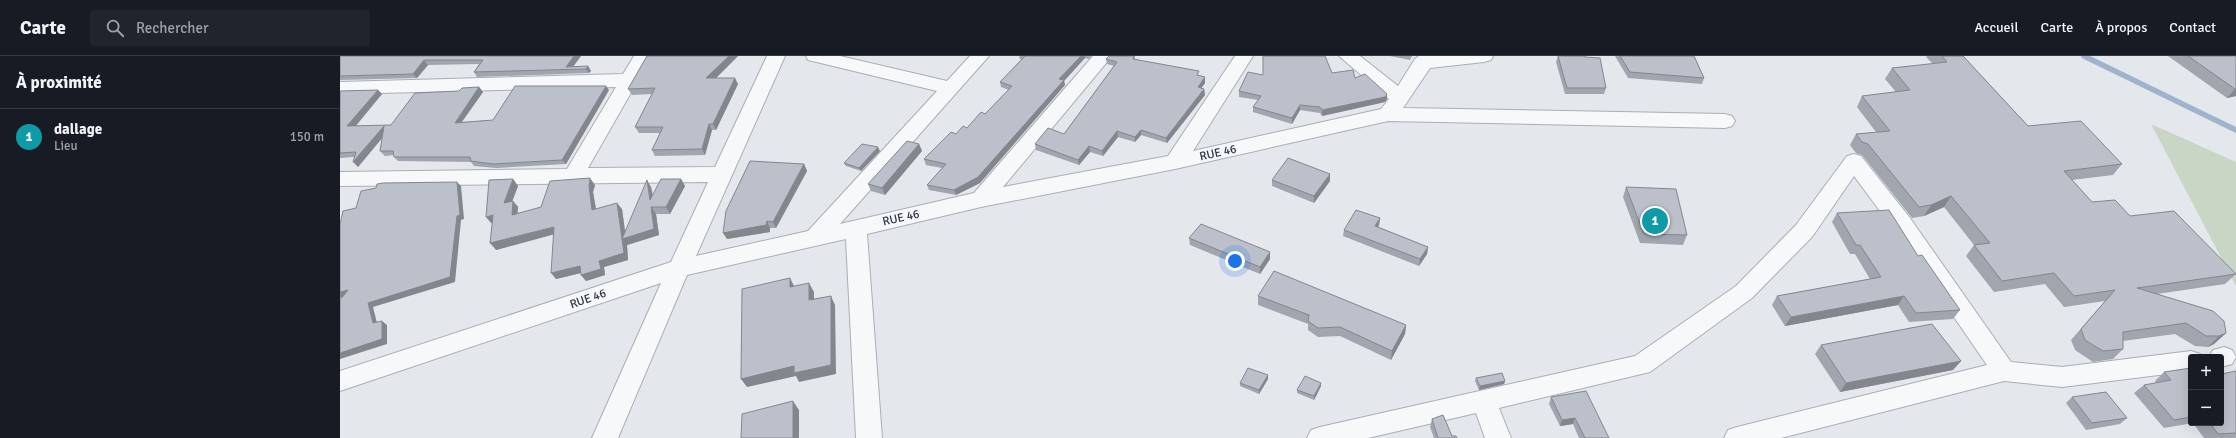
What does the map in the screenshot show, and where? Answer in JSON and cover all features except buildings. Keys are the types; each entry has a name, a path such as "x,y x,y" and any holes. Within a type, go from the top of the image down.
{"street":[{"path":"573,176 643,56"},
{"path":"605,438 679,268 776,56"},
{"path":"815,56 951,88"},
{"path":"816,237 980,56"},
{"path":"981,199 1103,56"},
{"path":"1175,162 1244,56"},
{"path":"1348,56 1400,98"},
{"path":"1388,114 1426,59 1484,56"},
{"path":"340,88 629,80"},
{"name":"RUE 46","path":"340,381 679,268 856,229 981,199 1175,162 1388,114 1725,121"},
{"path":"1320,438 1641,365 1744,292 1804,231 1854,161 1902,224 2004,371"},
{"path":"340,179 722,174"},
{"path":"856,229 869,438"},
{"path":"1737,438 2004,371 2062,377 2188,361"},
{"path":"1484,401 1498,438"}],"green space":[{"path":"2151,124 2236,162 2236,286"}],"waterway":[{"path":"2084,56 2236,130"}],"place":[{"name":"dallage","path":"1655,221"}]}
